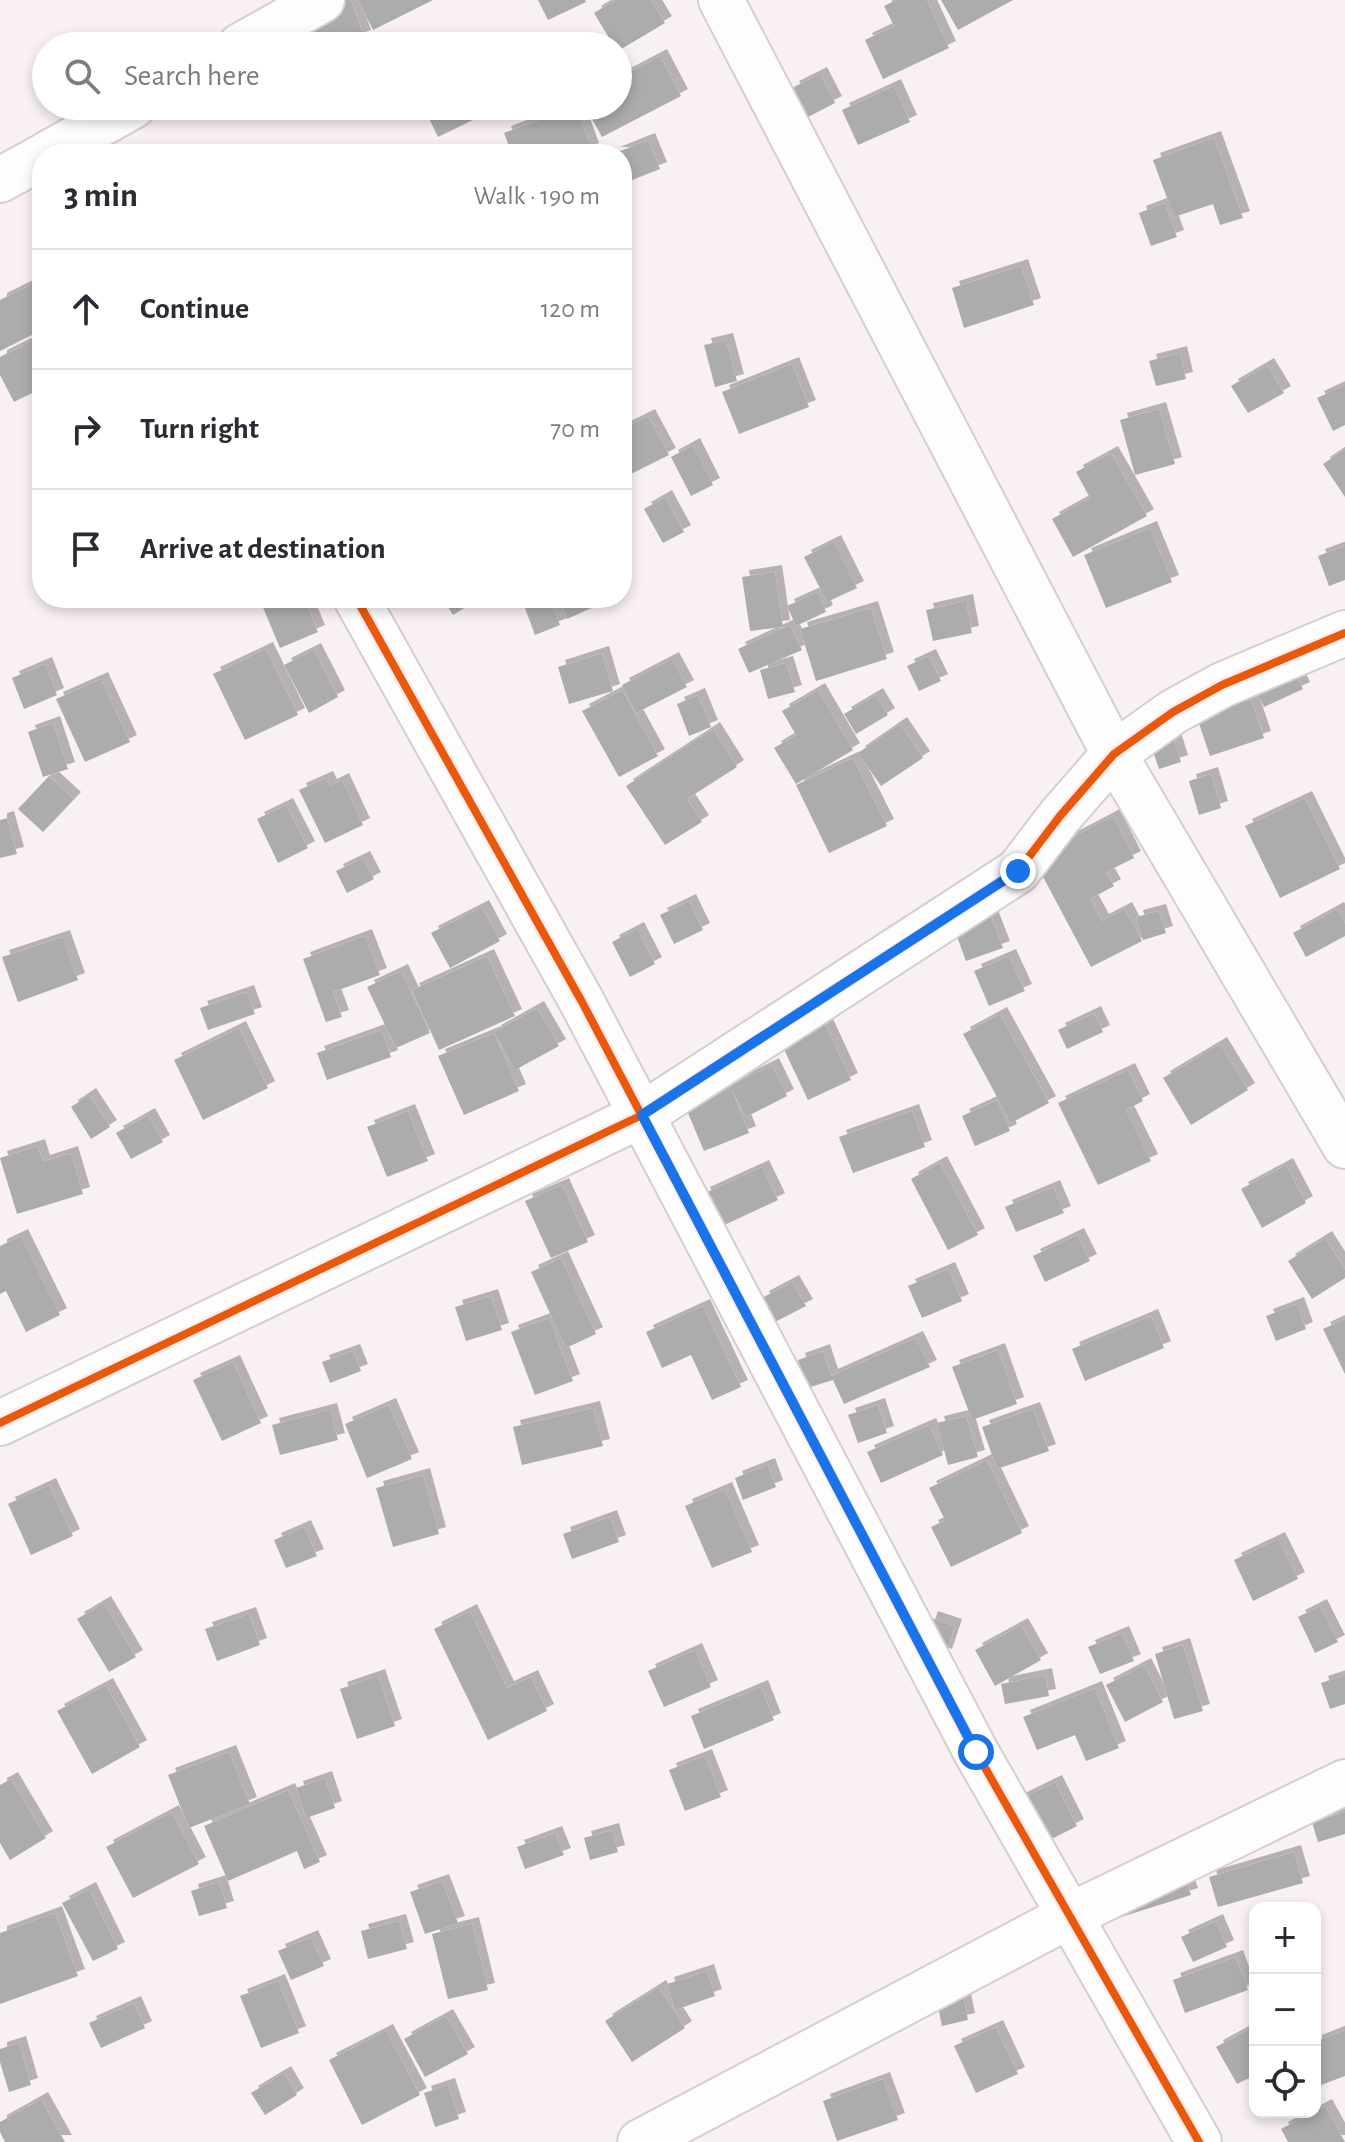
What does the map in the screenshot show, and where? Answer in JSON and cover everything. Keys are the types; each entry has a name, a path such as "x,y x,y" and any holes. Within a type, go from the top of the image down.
{"street":[{"path":"265,32 322,0"},
{"path":"721,0 1114,754 1345,1146"},
{"path":"101,141 120,120"},
{"path":"0,180 32,162"},
{"path":"362,608 582,1002 968,1737 1199,2142"},
{"path":"0,1423 642,1115 1018,871 1060,816 1114,754 1173,712 1222,685 1345,633"},
{"path":"640,2142 1069,1916 1345,1782"}],"building":[{"path":"334,0 351,0 362,32 302,32 296,14"},
{"path":"358,0 433,0 373,30"},
{"path":"538,0 585,0 586,2 548,20"},
{"path":"615,0 651,0 665,23 632,43 632,32 606,32 594,13"},
{"path":"896,0 927,0 949,48 883,79 865,40 894,26 884,6"},
{"path":"941,0 1013,0 958,30"},
{"path":"660,56 681,96 602,137 593,120 632,120 632,71"},
{"path":"820,74 835,103 808,117 792,88"},
{"path":"894,86 910,122 858,145 842,110"},
{"path":"430,120 473,120 438,137"},
{"path":"539,120 581,120 590,144 508,144 504,133"},
{"path":"1214,138 1243,218 1220,225 1213,204 1174,217 1153,160"},
{"path":"648,140 660,169 632,180 632,146"},
{"path":"1165,203 1177,237 1151,246 1139,213"},
{"path":"1021,266 1034,305 964,328 952,288"},
{"path":"32,284 32,335 0,351 0,300"},
{"path":"726,340 737,381 715,387 704,345"},
{"path":"32,341 32,393 14,402 0,375 0,357"},
{"path":"1180,353 1186,379 1156,386 1149,361"},
{"path":"792,364 809,407 739,434 722,392"},
{"path":"1267,365 1284,393 1248,413 1231,386"},
{"path":"1345,385 1345,425 1333,431 1317,398"},
{"path":"1159,409 1175,464 1135,475 1120,420"},
{"path":"648,416 669,455 632,474 632,424"},
{"path":"693,445 713,485 691,496 671,457"},
{"path":"1345,449 1345,497 1323,464"},
{"path":"1111,453 1147,516 1073,557 1052,519 1090,498 1076,472"},
{"path":"665,497 684,532 663,543 644,509"},
{"path":"1150,528 1172,582 1106,608 1084,555"},
{"path":"834,542 857,588 827,602 804,557"},
{"path":"1345,546 1345,580 1329,586 1318,556"},
{"path":"775,572 783,627 750,631 742,577"},
{"path":"818,592 826,612 796,626 787,606"},
{"path":"966,601 972,633 933,641 926,610"},
{"path":"263,608 308,608 318,632 280,648"},
{"path":"448,608 464,608 453,615"},
{"path":"525,608 553,608 560,625 535,635"},
{"path":"562,608 592,608 567,619"},
{"path":"871,608 887,659 816,681 800,629"},
{"path":"790,625 802,650 749,673 738,649"},
{"path":"266,649 298,715 245,740 213,674"},
{"path":"314,650 338,697 309,713 284,665"},
{"path":"602,653 613,691 569,704 558,667"},
{"path":"929,656 941,681 919,691 907,666"},
{"path":"672,659 687,687 636,713 622,685"},
{"path":"1289,659 1303,689 1264,707 1249,677"},
{"path":"786,663 795,692 768,699 760,670"},
{"path":"45,664 57,695 24,709 12,678"},
{"path":"101,679 130,742 85,762 56,699"},
{"path":"1246,685 1264,738 1210,756 1192,703"},
{"path":"622,690 658,756 619,777 582,711"},
{"path":"818,690 853,750 796,784 774,748 796,735 782,711"},
{"path":"698,695 711,727 689,736 677,704"},
{"path":"876,695 888,715 856,734 844,714"},
{"path":"53,723 68,769 43,777 28,732"},
{"path":"1169,723 1181,762 1159,769 1146,730"},
{"path":"900,724 923,758 881,786 858,753"},
{"path":"713,729 737,767 687,799 702,822 665,845 626,786"},
{"path":"853,758 887,826 829,853 796,785"},
{"path":"1211,774 1221,808 1199,815 1189,781"},
{"path":"49,776 74,799 43,832 18,809"},
{"path":"326,778 330,786 342,780 363,825 325,843 299,790"},
{"path":"1305,798 1340,869 1280,898 1245,826"},
{"path":"286,805 308,848 278,863 257,819"},
{"path":"1113,816 1134,858 1106,872 1114,886 1090,899 1102,921 1125,909 1142,941 1091,967 1033,858"},
{"path":"7,818 17,854 0,858 0,820"},
{"path":"363,858 374,879 347,893 336,871"},
{"path":"984,899 1003,948 966,961 948,912"},
{"path":"689,901 703,930 674,944 660,915"},
{"path":"482,907 500,941 450,968 431,933"},
{"path":"1337,909 1345,923 1345,936 1306,957 1293,933"},
{"path":"1159,911 1166,933 1143,940 1136,917"},
{"path":"637,929 655,964 630,977 612,942"},
{"path":"365,936 380,975 333,992 342,1017 326,1022 303,959"},
{"path":"63,937 78,980 18,1002 2,957"},
{"path":"487,956 515,1016 439,1050 412,990"},
{"path":"1009,956 1025,991 989,1006 974,971"},
{"path":"401,971 430,1033 396,1048 367,987"},
{"path":"247,992 255,1014 208,1030 200,1008"},
{"path":"816,1004 851,1080 808,1100 772,1024"},
{"path":"537,1008 559,1046 515,1070 494,1032"},
{"path":"1094,1013 1103,1032 1067,1049 1058,1030"},
{"path":"1000,1014 1049,1103 1011,1123 963,1034"},
{"path":"239,1028 268,1088 203,1120 174,1060"},
{"path":"381,1030 391,1057 327,1080 317,1053"},
{"path":"494,1033 519,1091 464,1115 438,1056"},
{"path":"1220,1044 1248,1090 1191,1125 1163,1078"},
{"path":"772,1065 787,1096 746,1117 730,1086"},
{"path":"1128,1070 1143,1101 1126,1110 1151,1161 1098,1185 1058,1103"},
{"path":"731,1088 749,1133 704,1151 685,1106"},
{"path":"89,1095 110,1127 91,1139 71,1107"},
{"path":"997,1100 1010,1131 975,1146 962,1116"},
{"path":"408,1111 428,1161 387,1177 367,1127"},
{"path":"912,1111 925,1147 853,1173 839,1137"},
{"path":"148,1115 163,1142 131,1159 116,1133"},
{"path":"38,1146 43,1162 71,1153 83,1194 17,1214 0,1158"},
{"path":"940,1163 978,1235 948,1250 911,1179"},
{"path":"1286,1165 1306,1203 1262,1228 1241,1189"},
{"path":"762,1167 778,1200 718,1228 703,1194"},
{"path":"562,1185 588,1242 551,1258 525,1201"},
{"path":"1053,1187 1064,1213 1016,1232 1005,1207"},
{"path":"1077,1235 1090,1261 1045,1282 1033,1256"},
{"path":"21,1236 60,1315 26,1332 6,1291 0,1294 0,1246"},
{"path":"1325,1238 1345,1269 1345,1278 1312,1299 1288,1261"},
{"path":"561,1258 596,1334 566,1348 531,1272"},
{"path":"948,1269 962,1301 922,1318 908,1286"},
{"path":"792,1282 806,1306 775,1322 762,1298"},
{"path":"491,1296 502,1330 466,1341 455,1307"},
{"path":"1297,1304 1306,1329 1276,1341 1266,1316"},
{"path":"703,1306 741,1387 712,1400 691,1355 662,1368 646,1332"},
{"path":"1151,1316 1164,1348 1085,1381 1072,1349"},
{"path":"549,1318 573,1381 535,1395 511,1332"},
{"path":"1345,1319 1345,1374 1323,1329"},
{"path":"916,1338 930,1367 844,1404 833,1380 807,1388 798,1360 823,1351 831,1376"},
{"path":"998,1350 1017,1404 972,1420 952,1367"},
{"path":"353,1351 361,1371 330,1383 322,1362"},
{"path":"233,1362 261,1423 222,1441 193,1380"},
{"path":"389,1405 412,1459 367,1478 345,1424"},
{"path":"878,1405 887,1433 858,1443 848,1415"},
{"path":"593,1408 603,1446 522,1465 513,1427"},
{"path":"1033,1409 1049,1451 997,1469 982,1427"},
{"path":"330,1410 338,1440 280,1455 272,1425"},
{"path":"966,1416 978,1457 948,1465 937,1423"},
{"path":"929,1425 943,1455 881,1483 867,1452"},
{"path":"987,1460 1022,1533 951,1567 931,1527 945,1520 929,1488"},
{"path":"768,1465 776,1487 743,1500 735,1478"},
{"path":"423,1475 439,1534 393,1547 376,1488"},
{"path":"49,1485 73,1536 31,1555 8,1504"},
{"path":"725,1489 752,1552 712,1568 685,1506"},
{"path":"610,1517 619,1542 572,1559 563,1534"},
{"path":"304,1527 317,1556 286,1568 274,1540"},
{"path":"1278,1539 1298,1579 1253,1601 1234,1560"},
{"path":"104,1603 136,1657 109,1672 77,1619"},
{"path":"1320,1606 1338,1642 1315,1653 1298,1617"},
{"path":"470,1611 507,1688 531,1677 547,1711 488,1740 434,1629"},
{"path":"249,1614 260,1645 217,1661 205,1629"},
{"path":"931,1618 955,1626 945,1656 921,1648"},
{"path":"1021,1625 1041,1660 995,1686 975,1650"},
{"path":"1122,1633 1134,1661 1100,1674 1088,1647"},
{"path":"1183,1645 1203,1711 1174,1719 1155,1654"},
{"path":"695,1650 711,1687 664,1707 648,1671"},
{"path":"1144,1665 1163,1702 1125,1722 1106,1685"},
{"path":"1045,1675 1049,1696 1005,1704 1001,1684"},
{"path":"1345,1675 1345,1704 1330,1709 1321,1683"},
{"path":"378,1676 395,1726 357,1739 340,1689"},
{"path":"106,1685 140,1747 92,1774 57,1711"},
{"path":"761,1687 774,1720 704,1749 691,1716"},
{"path":"1095,1688 1119,1748 1086,1761 1075,1735 1037,1750 1023,1717"},
{"path":"229,1752 250,1804 189,1828 168,1775"},
{"path":"705,1756 721,1797 685,1811 669,1770"},
{"path":"325,1778 335,1808 306,1818 296,1788"},
{"path":"11,1779 46,1838 10,1860 0,1843 0,1785"},
{"path":"1055,1782 1077,1826 1040,1845 1018,1800"},
{"path":"1320,1787 1329,1817 1345,1812 1345,1834 1318,1842 1303,1792"},
{"path":"288,1790 320,1862 304,1869 297,1851 228,1881 204,1826"},
{"path":"172,1812 199,1864 133,1898 106,1847"},
{"path":"612,1830 618,1852 590,1860 584,1838"},
{"path":"555,1833 564,1855 525,1869 517,1847"},
{"path":"1294,1852 1303,1883 1218,1907 1209,1877"},
{"path":"1179,1860 1191,1895 1118,1918 1107,1883"},
{"path":"442,1881 458,1923 425,1934 410,1892"},
{"path":"219,1882 227,1908 199,1916 191,1891"},
{"path":"89,1889 118,1949 93,1961 62,1903"},
{"path":"55,1913 78,1976 0,2004 0,1933"},
{"path":"399,1921 407,1949 368,1959 361,1931"},
{"path":"1216,1921 1227,1947 1193,1962 1181,1937"},
{"path":"472,1924 488,1990 448,1999 432,1934"},
{"path":"311,1937 324,1966 291,1980 278,1951"},
{"path":"1236,1957 1248,1990 1185,2013 1173,1980"},
{"path":"707,1971 715,1996 675,2010 667,1984"},
{"path":"278,1981 299,2033 261,2048 240,1996"},
{"path":"659,1987 685,2028 632,2062 605,2021"},
{"path":"962,1991 968,2020 942,2026 936,1997"},
{"path":"134,2003 145,2028 101,2048 89,2023"},
{"path":"446,2016 468,2054 425,2077 404,2039"},
{"path":"996,2027 1018,2074 976,2093 954,2046"},
{"path":"1249,2029 1249,2078 1237,2084 1216,2047"},
{"path":"1345,2030 1345,2076 1321,2085 1321,2046 1321,2040"},
{"path":"386,2031 420,2095 362,2125 329,2060"},
{"path":"19,2043 31,2085 9,2092 0,2062 0,2049"},
{"path":"284,2073 297,2095 265,2115 251,2093"},
{"path":"883,2079 898,2120 837,2141 823,2101"},
{"path":"448,2085 459,2119 435,2127 424,2093"},
{"path":"41,2099 65,2142 5,2142 0,2132 0,2122"},
{"path":"1325,2106 1345,2142 1288,2142 1281,2129 1302,2118 1321,2118 1321,2108"}],"cycle path":[{"path":"362,608 582,1002 976,1752 1199,2142"},
{"path":"0,1423 642,1115 1018,871 1060,816 1114,754 1173,712 1222,685 1345,633"}],"route":[{"path":"976,1752 642,1115 1018,871"}]}
